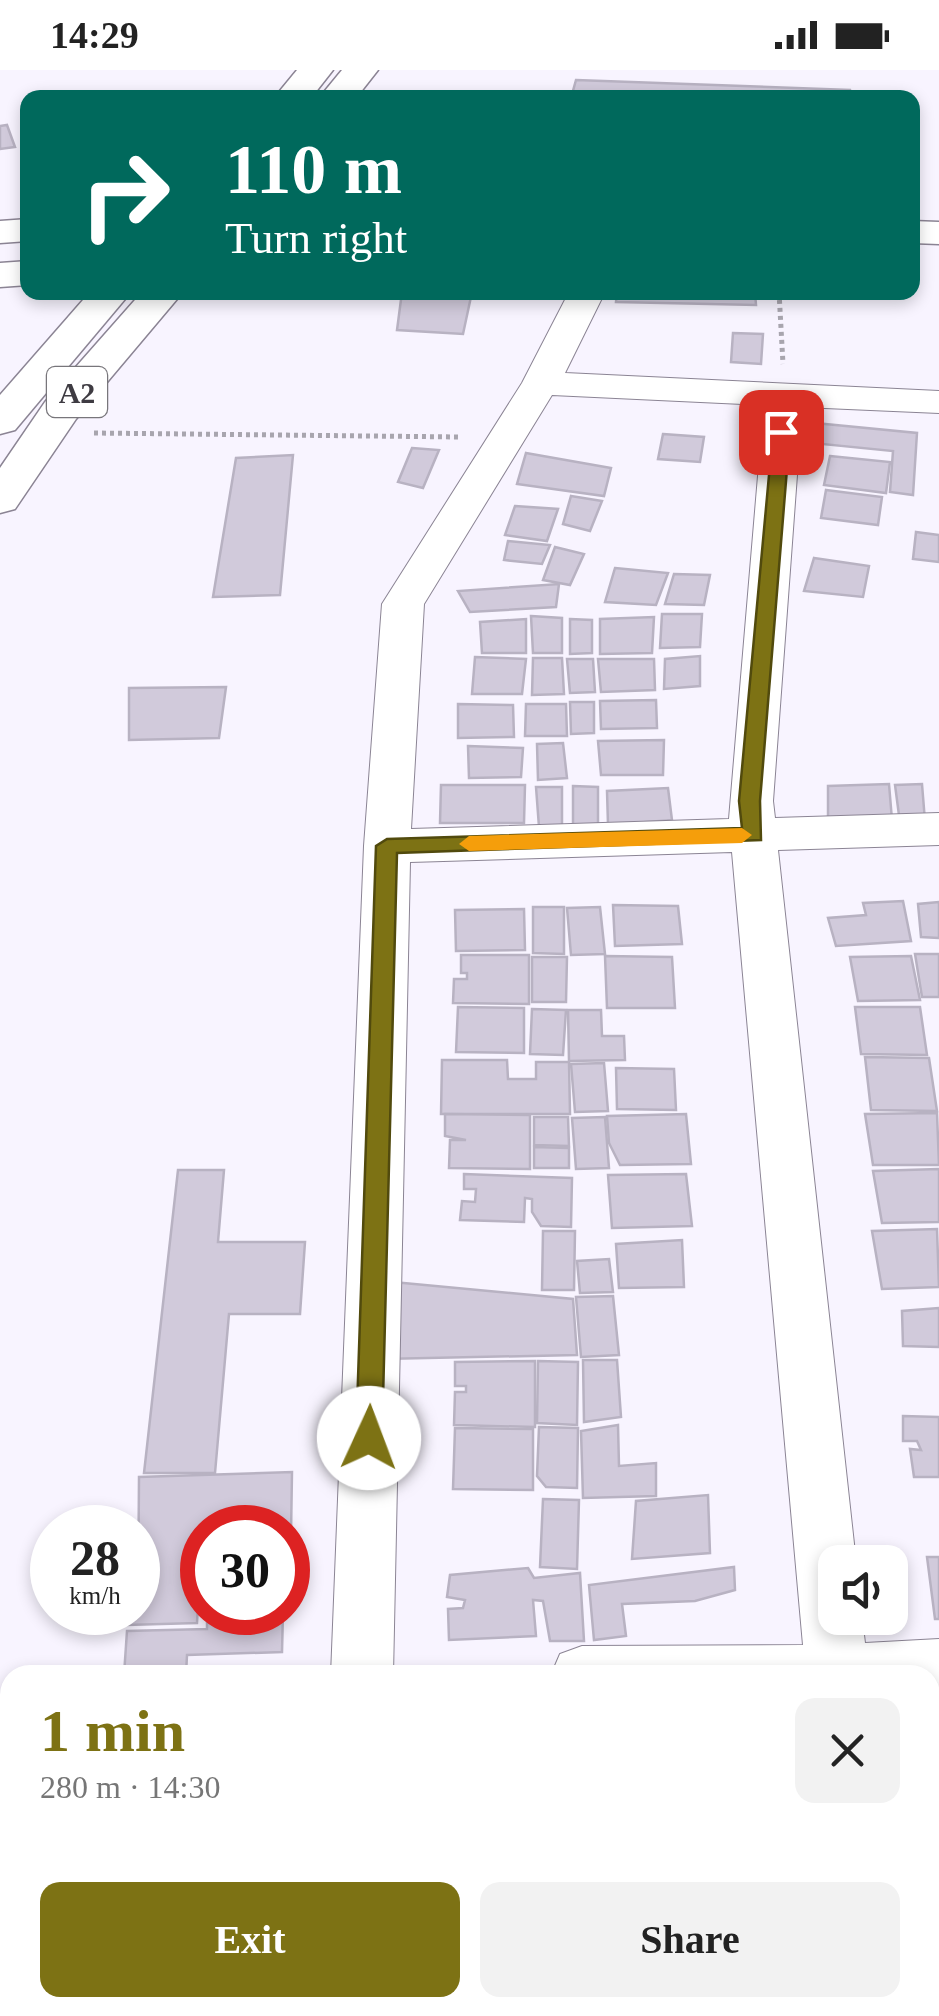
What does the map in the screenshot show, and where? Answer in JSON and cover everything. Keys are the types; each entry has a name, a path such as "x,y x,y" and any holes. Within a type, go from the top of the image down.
{"main road":[{"path":"298,90 316,70"},
{"path":"343,90 361,70"},
{"name":"A2","path":"0,422 105,300"},
{"name":"A2","path":"0,500 45,432 157,300"}],"street":[{"path":"362,1665 387,846 402,604 541,384 583,300"},
{"path":"541,384 939,402"},
{"path":"784,395 750,801 837,1665"},
{"path":"387,846 939,829"}],"path":[{"path":"779,300 784,395"},
{"path":"45,432 508,437"}],"building":[{"path":"576,80 850,90 573,90"},
{"path":"7,125 15,147 0,149 0,126"},
{"path":"401,300 470,300 463,334 397,330"},
{"path":"756,300 756,305 616,302"},
{"path":"733,333 763,334 761,364 731,362"},
{"path":"815,423 917,433 913,495 890,492 893,451 812,443"},
{"path":"663,434 704,437 700,462 658,459"},
{"path":"412,448 439,450 423,488 398,482"},
{"path":"526,453 611,468 604,496 517,484"},
{"path":"293,455 280,595 213,597 236,458"},
{"path":"830,456 890,462 886,493 824,485"},
{"path":"826,490 882,497 878,525 821,518"},
{"path":"571,496 602,501 590,531 563,524"},
{"path":"515,506 558,509 547,541 505,535"},
{"path":"916,532 939,535 939,562 913,559"},
{"path":"508,541 550,545 542,564 504,560"},
{"path":"555,547 584,554 570,585 543,580"},
{"path":"814,558 869,566 863,597 804,591"},
{"path":"615,568 668,573 656,605 605,602"},
{"path":"674,574 710,575 704,605 665,604"},
{"path":"559,584 556,607 470,612 458,591"},
{"path":"662,614 702,614 700,647 660,648"},
{"path":"531,616 562,618 562,653 533,653"},
{"path":"654,617 652,653 600,654 600,619"},
{"path":"526,619 526,653 482,653 480,622"},
{"path":"570,619 592,620 592,653 570,654"},
{"path":"700,656 700,686 664,689 665,659"},
{"path":"475,657 526,659 522,694 472,694"},
{"path":"533,658 562,658 564,694 532,695"},
{"path":"567,659 593,659 595,692 570,693"},
{"path":"598,659 654,659 655,690 601,692"},
{"path":"226,687 219,738 129,740 129,688"},
{"path":"656,700 657,728 601,729 600,701"},
{"path":"570,702 594,702 594,733 571,734"},
{"path":"458,704 513,705 514,737 458,738"},
{"path":"526,704 566,704 567,736 525,736"},
{"path":"664,740 663,775 601,775 598,741"},
{"path":"563,743 567,778 538,780 537,744"},
{"path":"468,746 523,748 521,777 469,778"},
{"path":"889,784 892,820 828,822 828,786"},
{"path":"922,784 925,821 900,823 895,785"},
{"path":"441,785 525,785 524,823 440,823"},
{"path":"573,786 598,787 598,824 573,825"},
{"path":"536,787 562,787 562,826 539,827"},
{"path":"668,788 672,820 608,825 607,791"},
{"path":"903,901 911,941 836,946 828,918 866,915 863,903"},
{"path":"939,902 939,938 921,937 918,904"},
{"path":"613,905 678,906 682,944 615,946"},
{"path":"533,907 564,907 564,954 533,953"},
{"path":"600,907 605,954 571,955 567,908"},
{"path":"524,909 525,950 456,951 455,910"},
{"path":"915,954 939,954 939,997 922,997"},
{"path":"461,955 529,955 529,1004 453,1003 454,979 467,979 467,973 461,973"},
{"path":"605,956 672,957 675,1008 607,1008"},
{"path":"911,956 920,1000 858,1001 850,957"},
{"path":"532,957 567,957 566,1002 532,1002"},
{"path":"458,1007 524,1008 524,1053 456,1052"},
{"path":"855,1007 920,1007 927,1055 861,1054"},
{"path":"532,1009 566,1010 563,1055 530,1054"},
{"path":"568,1010 601,1010 602,1036 624,1036 625,1060 569,1061"},
{"path":"865,1057 929,1058 937,1111 871,1110"},
{"path":"442,1060 507,1060 508,1079 536,1079 536,1062 569,1062 570,1114 441,1114"},
{"path":"604,1063 608,1111 575,1112 571,1064"},
{"path":"616,1068 674,1069 676,1110 617,1109"},
{"path":"937,1113 939,1165 873,1165 865,1114"},
{"path":"445,1114 530,1115 530,1169 449,1168 450,1140 466,1140 445,1136"},
{"path":"686,1114 691,1164 620,1165 609,1143 607,1116"},
{"path":"534,1117 568,1117 569,1146 534,1145"},
{"path":"605,1117 609,1168 576,1169 572,1118"},
{"path":"534,1147 569,1148 569,1168 534,1168"},
{"path":"939,1169 939,1222 882,1223 873,1171"},
{"path":"178,1170 224,1170 218,1242 305,1242 300,1314 229,1314 215,1473 144,1473"},
{"path":"464,1174 572,1178 571,1227 541,1226 532,1212 532,1199 525,1198 524,1222 460,1220 462,1201 475,1202 476,1189 464,1189"},
{"path":"686,1174 692,1226 612,1228 608,1175"},
{"path":"937,1229 939,1287 882,1289 872,1231"},
{"path":"543,1231 575,1231 574,1290 542,1290"},
{"path":"682,1240 684,1287 619,1288 616,1244"},
{"path":"609,1259 613,1292 580,1293 577,1261"},
{"path":"393,1282 573,1299 577,1355 382,1359"},
{"path":"613,1296 619,1355 581,1357 576,1297"},
{"path":"939,1308 939,1347 903,1346 902,1311"},
{"path":"583,1360 617,1360 621,1417 584,1422"},
{"path":"535,1361 535,1427 454,1425 455,1392 466,1392 466,1386 455,1386 455,1362"},
{"path":"538,1361 578,1362 577,1425 537,1423"},
{"path":"903,1416 939,1417 939,1477 914,1477 910,1449 921,1450 917,1441 903,1441"},
{"path":"618,1425 619,1466 656,1463 656,1496 583,1498 581,1431"},
{"path":"539,1427 578,1428 577,1488 546,1487 537,1476"},
{"path":"455,1428 533,1429 533,1490 453,1489"},
{"path":"292,1472 291,1505 180,1505 180,1623 160,1624 160,1505 139,1505 139,1477"},
{"path":"708,1495 710,1553 632,1559 636,1501"},
{"path":"543,1499 579,1500 577,1569 540,1567"},
{"path":"927,1557 939,1557 939,1619 935,1619"},
{"path":"734,1567 735,1590 695,1601 622,1604 626,1636 594,1640 589,1585"},
{"path":"528,1568 534,1578 580,1573 584,1641 550,1641 543,1601 533,1600 536,1636 449,1640 448,1609 463,1608 465,1600 447,1597 450,1575"},
{"path":"160,1630 180,1630 180,1635 282,1635 282,1652 187,1655 186,1665 125,1665 127,1635 160,1635"}],"slow traffic":[{"path":"469,844 742,835"}],"route":[{"path":"369,1438 387,846 754,835 750,801 781,432"}]}
